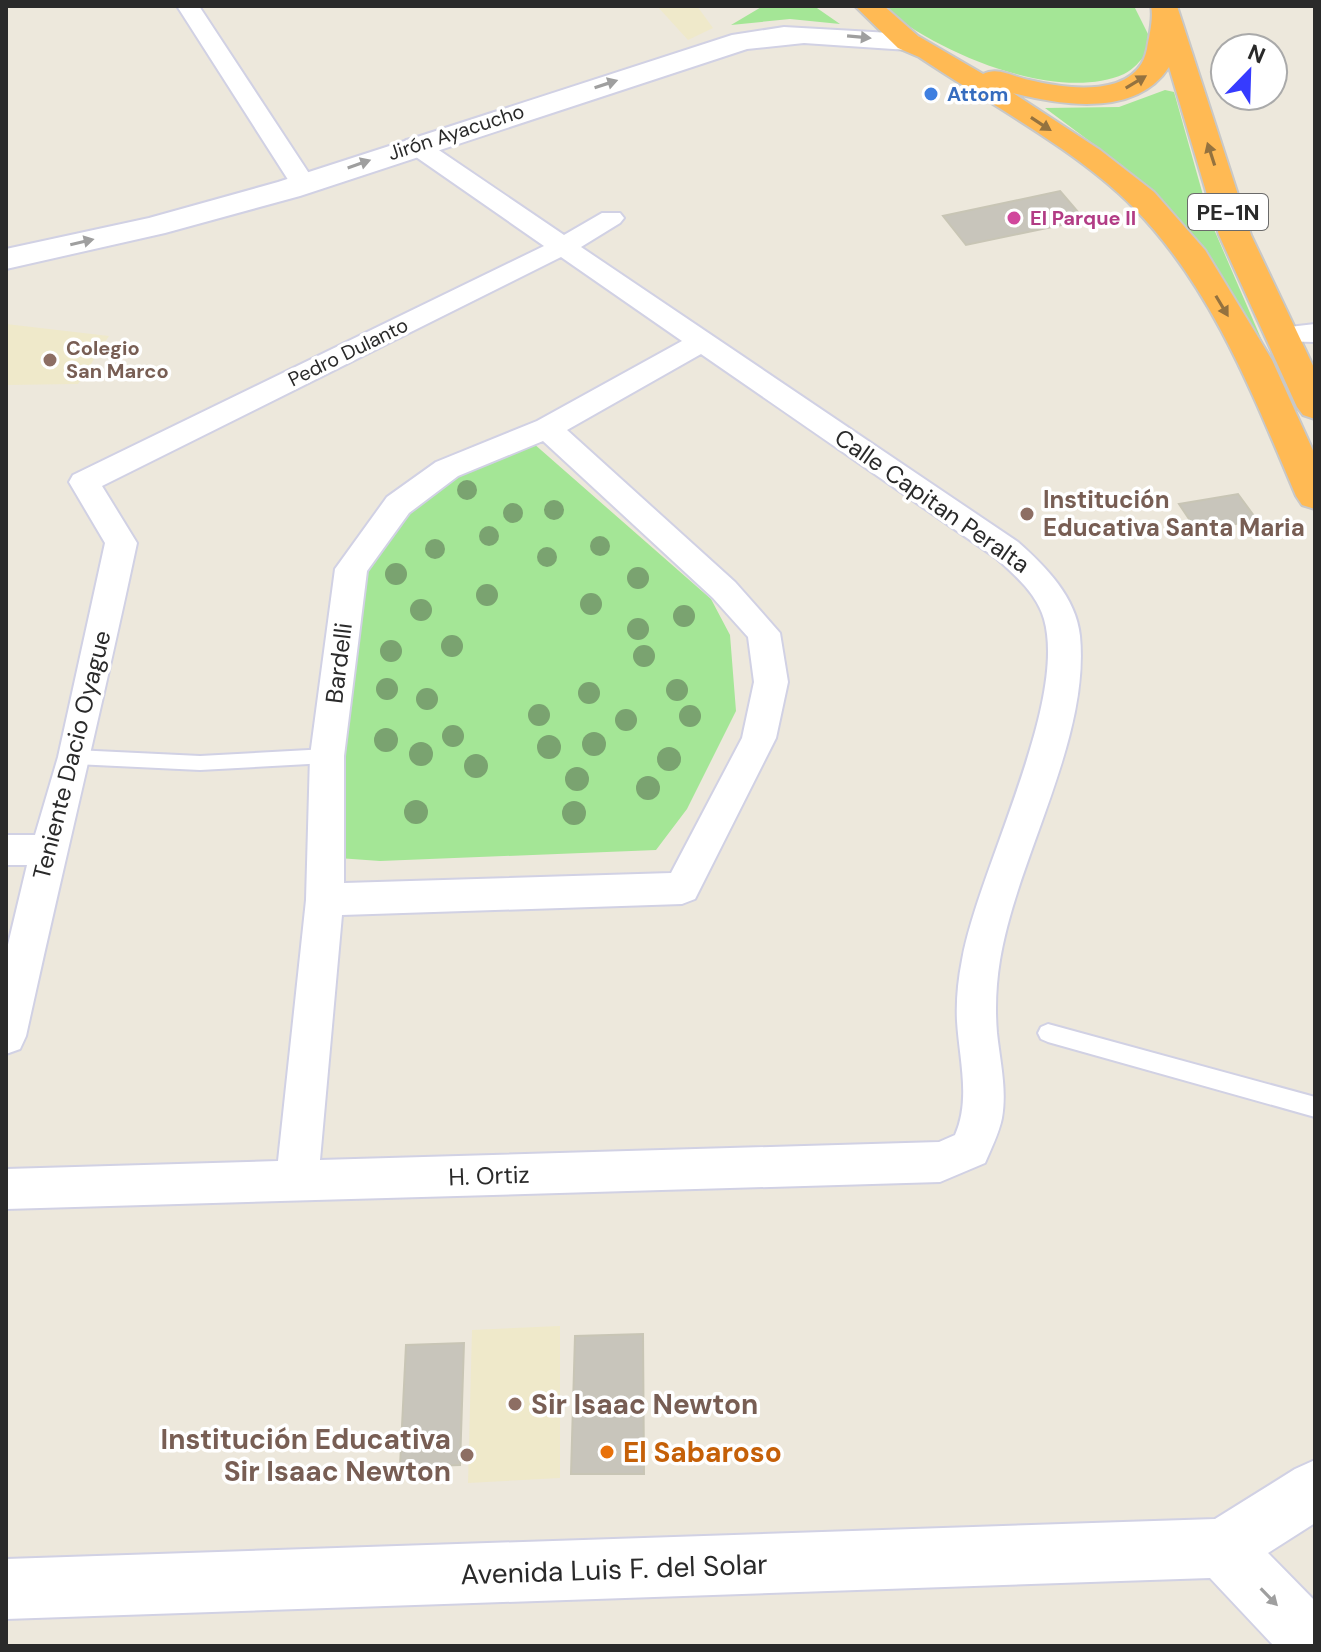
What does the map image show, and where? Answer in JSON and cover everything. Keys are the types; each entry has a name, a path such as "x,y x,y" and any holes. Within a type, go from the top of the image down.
{"highway":[{"name":"PE-1N","path":"868,6 919,46 1089,156 1143,199 1194,257 1255,360 1315,496"},
{"name":"PE-1N","path":"1165,7 1235,235 1315,407"},
{"path":"919,46 1017,88 1083,95 1126,89 1152,72 1160,55 1165,7"}],"street":[{"path":"188,6 303,184"},
{"name":"Jirón Ayacucho","path":"6,259 154,226 303,184 742,41 814,33 919,46"},
{"name":"Calle Capitan Peralta","path":"415,145 1007,550 1043,582 1062,621 1064,651 1054,719 991,916 976,1004 982,1119 970,1149"},
{"name":"Pedro Dulanto","path":"84,482 562,247 611,218"},
{"path":"1282,335 1315,333"},
{"name":"Bardelli","path":"297,1182 325,900 327,756 351,569 398,505 447,469 547,428 702,341"},
{"path":"325,900 682,888 759,738 771,682 764,633 724,590 547,428"},
{"name":"Teniente Dacio Oyague","path":"6,1036 49,850 75,757 121,543 84,482"},
{"path":"6,850 49,850"},
{"name":"H. Ortiz","path":"6,1189 940,1162 970,1149"},
{"path":"1315,1489 1222,1548 1315,1645"},
{"name":"Avenida Luis F. del Solar","path":"6,1589 1222,1548"}],"lane":[{"path":"75,757 200,763 327,756"},
{"path":"1048,1033 1315,1107"}],"shaded area":[{"path":"657,6 697,6 713,28 688,40"},
{"name":"Colegio San Marco","path":"6,324 109,336 78,384 6,385"},
{"name":"Sir Isaac Newton","path":"560,1326 560,1478 468,1483 472,1330"}],"green space":[{"path":"763,6 814,6 840,24 790,19 731,25"},
{"path":"882,6 1134,6 1148,34 1147,53 1128,72 1096,82 1032,78 964,56 905,23"},
{"path":"1165,90 1174,92 1210,220 1263,343 1183,227 1123,166 1045,108 1119,107"},
{"path":"533,443 711,599 730,635 736,711 687,809 656,850 380,861 338,858 354,634 362,574 393,522 466,469"}],"building":[{"name":"El Parque II","path":"1060,191 1085,220 966,245 943,216"},
{"path":"1238,494 1257,520 1197,531 1179,504"},
{"path":"643,1334 644,1474 571,1474 575,1336"},
{"path":"464,1343 460,1465 400,1467 406,1345"}],"place":[{"name":"Attom","path":"931,94"},
{"name":"El Parque II","path":"1014,218"},
{"name":"Colegio San Marco","path":"50,360"},
{"name":"Institución Educativa Santa Maria","path":"1027,514"},
{"name":"Sir Isaac Newton","path":"515,1404"},
{"name":"El Sabaroso","path":"607,1452"},
{"name":"Institución Educativa Sir Isaac Newton","path":"467,1455"}]}
